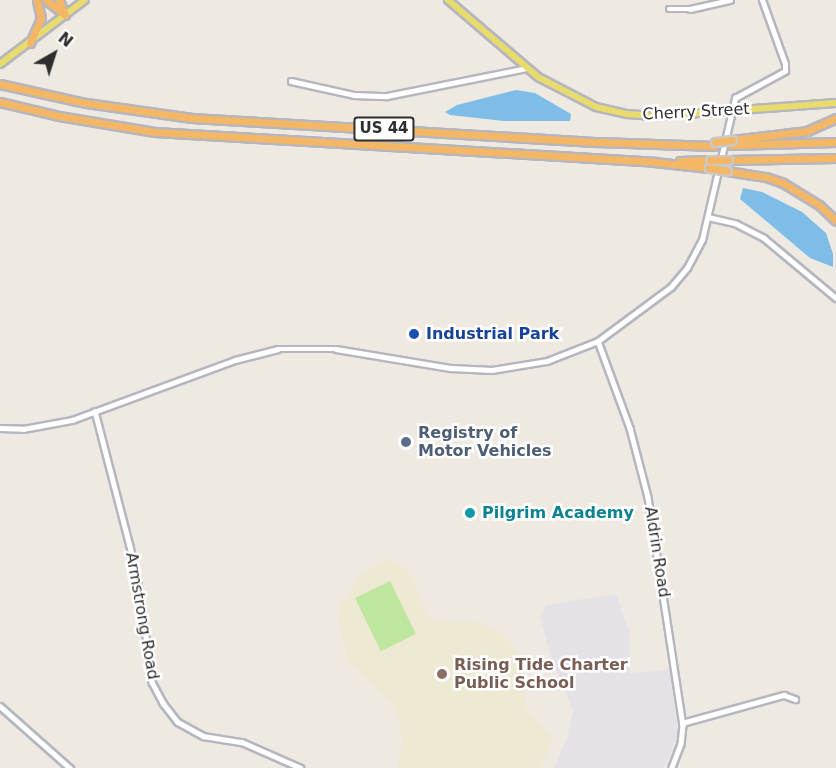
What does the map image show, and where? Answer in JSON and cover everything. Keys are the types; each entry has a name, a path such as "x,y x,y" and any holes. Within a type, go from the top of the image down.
{"highway":[{"path":"30,43 41,18 37,0"},
{"path":"45,0 65,15"},
{"path":"59,0 65,15"},
{"name":"US 44","path":"0,84 86,103 192,117 682,146 732,143"},
{"name":"US 44","path":"0,102 59,116 155,132 710,164"},
{"path":"732,143 807,131 836,118"},
{"path":"732,143 836,142"},
{"path":"710,164 728,160 836,158"},
{"path":"710,164 727,171 766,177 783,183 819,205 836,221"}],"main road":[{"path":"0,64 85,0"},
{"name":"Cherry Street","path":"448,0 527,68 568,95 597,107 658,116 836,103"}],"street":[{"path":"669,9 690,9 730,0"},
{"path":"0,428 36,427 72,420 235,360 278,350 336,349 451,368 492,370 547,361 598,340 663,293 681,277 692,261 708,217 731,111 738,94 776,78 785,71 785,64 762,0"},
{"path":"291,81 354,94 387,96 527,68"},
{"path":"708,217 735,223 754,232 836,297"},
{"name":"Aldrin Road","path":"598,340 641,466 673,650 682,723 681,744 672,768"},
{"name":"Armstrong Road","path":"95,411 132,557 152,682 163,703 178,722 203,736 242,742 301,768"},
{"path":"682,723 784,695 795,699"},
{"path":"0,706 70,768"}],"shaded area":[{"name":"Rising Tide Charter Public School","path":"390,560 403,567 414,578 426,614 436,621 477,622 499,631 513,646 523,663 526,708 553,739 541,768 397,768 402,741 400,723 394,704 348,662 338,622 340,605 359,577 376,564"},
{"path":"616,594 629,632 630,674 670,669 678,735 664,768 554,768 567,738 573,711 550,653 540,617 546,605"}],"green space":[{"path":"390,581 416,634 381,651 355,598"}],"water":[{"path":"516,90 535,93 571,114 570,121 504,121 450,115 445,112 457,105"},
{"path":"743,188 762,192 802,212 826,233 833,254 833,267 810,258 740,199"}],"place":[{"name":"Industrial Park","path":"414,334"},
{"name":"Registry of Motor Vehicles","path":"406,442"},
{"name":"Pilgrim Academy","path":"470,513"},
{"name":"Rising Tide Charter Public School","path":"442,674"}]}
